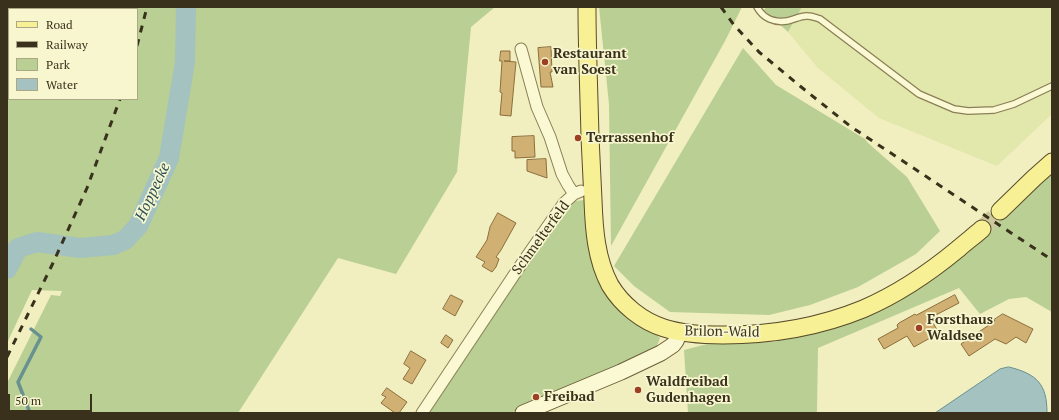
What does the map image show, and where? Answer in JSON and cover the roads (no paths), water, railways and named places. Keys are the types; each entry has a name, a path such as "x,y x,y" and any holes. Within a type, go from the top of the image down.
{"main road":[{"name":"Brilon-Wald","path":"587,7 591,165 596,242 601,264 610,284 620,298 631,309 648,321 680,332 709,335 733,335 766,333 802,328 832,320 863,309 910,284 947,258 982,229"},
{"path":"1000,211 1052,162"},
{"path":"523,413 621,372 661,353 676,341 680,332"}],"street":[{"name":"Schmelterfeld","path":"422,413 526,257 564,203 578,193 568,185 562,174 550,137 537,107 521,49"}],"lane":[{"path":"760,9 771,20 786,21 807,15 813,16 919,94 954,109 968,111 994,110 1014,104 1052,86"}],"water":[{"path":"1009,367 1027,373 1038,382 1045,395 1047,413 935,413 1000,369"}],"waterway":[{"name":"Hoppecke","path":"7,269 18,248 37,242 80,248 113,245 125,240 138,226 169,158 185,62 186,7"},
{"path":"30,413 18,382 41,337 31,329"}],"tunnel":[{"path":"982,229 1000,211"}],"railway":[{"path":"138,42 147,7"},
{"path":"721,7 734,25 759,52 850,126 1052,260"},
{"path":"7,357 53,263 87,188 120,100"}],"place":[{"name":"Restaurant van Soest","path":"545,62"},
{"name":"Terrassenhof","path":"578,138"},
{"name":"Forsthaus Waldsee","path":"919,328"},
{"name":"Waldfreibad Gudenhagen","path":"638,390"},
{"name":"Freibad","path":"536,397"}]}
